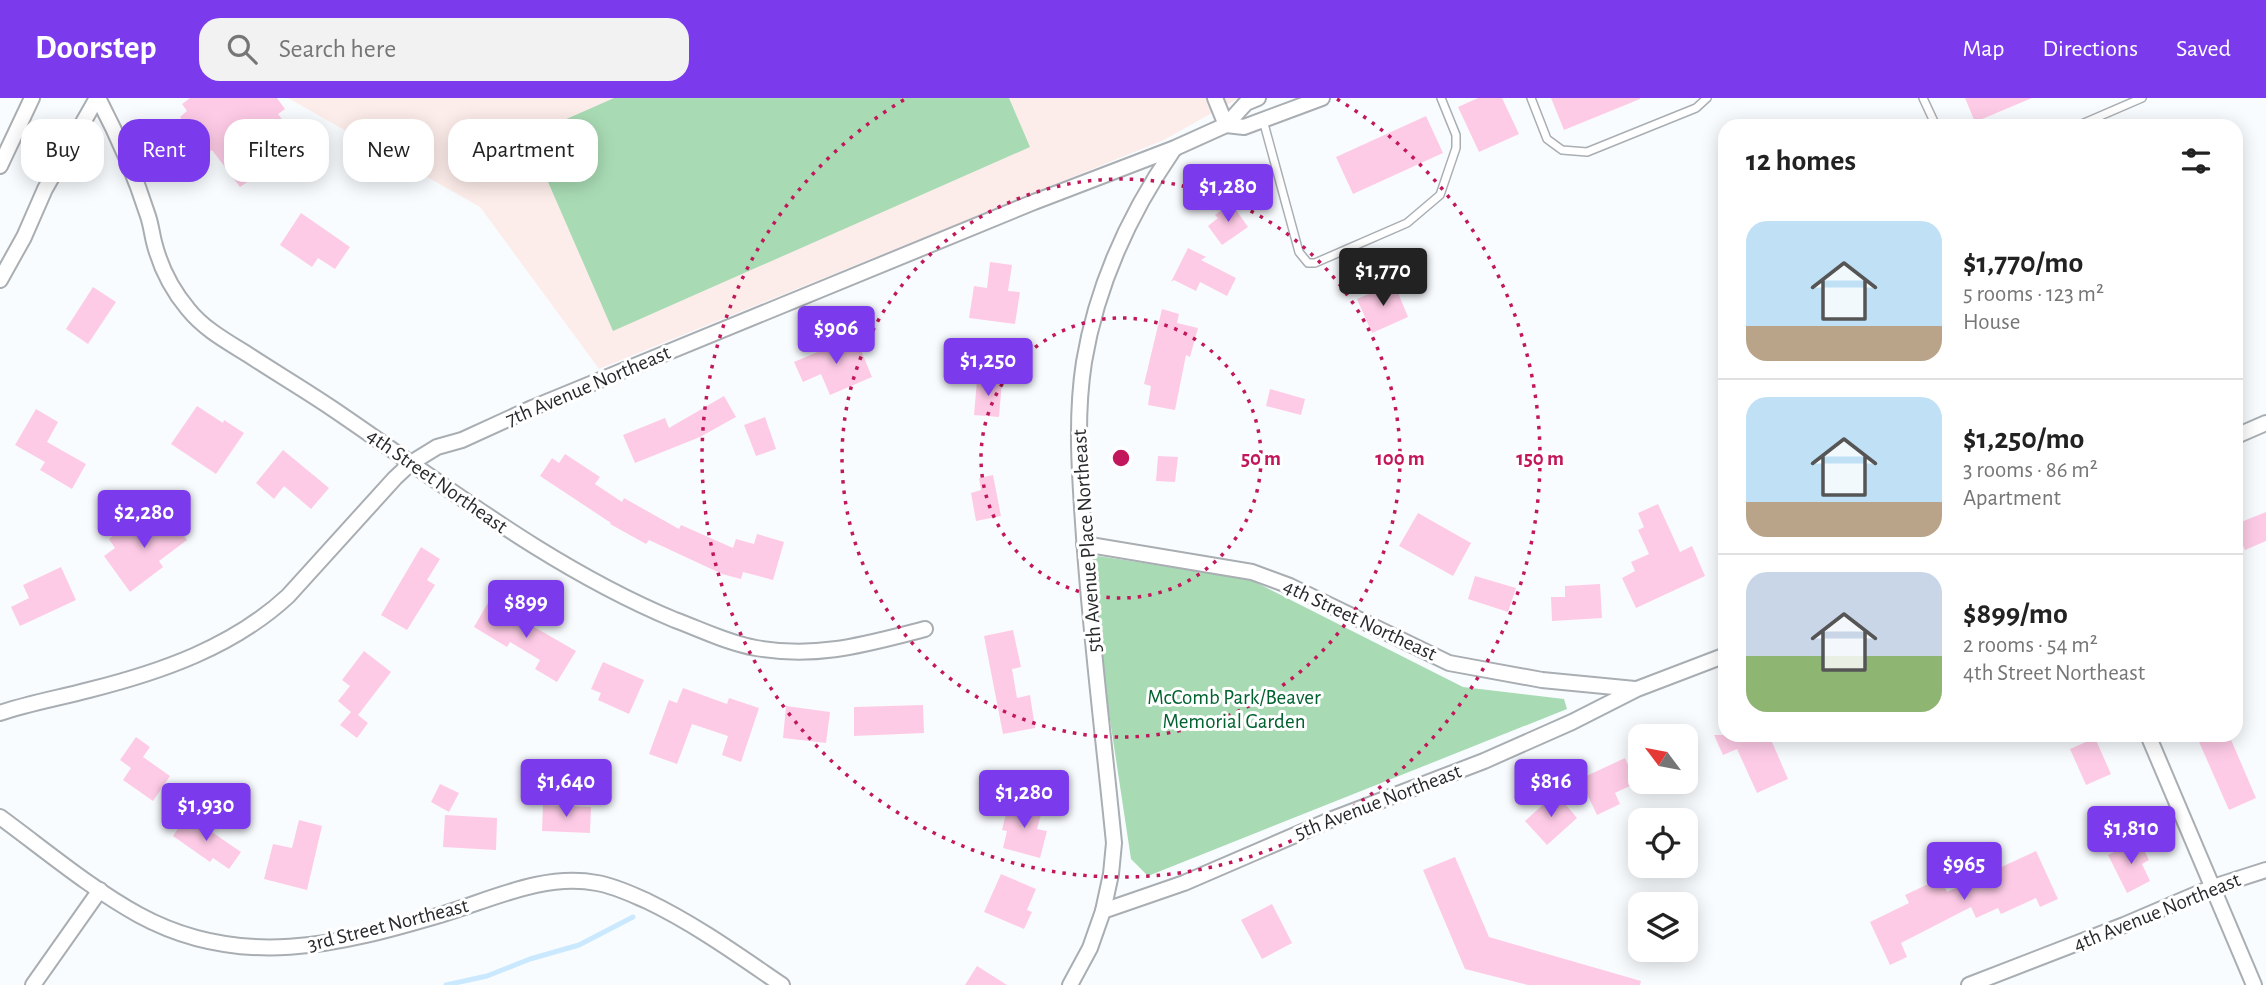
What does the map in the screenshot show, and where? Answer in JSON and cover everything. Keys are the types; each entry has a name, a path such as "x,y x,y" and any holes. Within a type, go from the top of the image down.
{"street":[{"path":"0,166 32,98"},
{"path":"0,281 24,237 45,189 97,98"},
{"name":"4th Street Northeast","path":"97,98 132,169 163,267 188,310 206,327 331,408 534,548 597,584 647,608 725,640 754,648 783,652 843,649 925,629"},
{"path":"1215,98 1226,125"},
{"name":"7th Avenue Northeast","path":"0,713 142,675 216,647 238,635 269,614 288,596 411,463 437,447 462,440 533,408 1034,202 1175,148 1226,125 1246,103 1258,98"},
{"name":"7th Avenue Northeast","path":"1226,125 1244,127 1322,98"},
{"name":"5th Avenue Place Northeast","path":"1103,912 1114,843 1084,544 1078,455 1084,363 1091,327 1123,234 1149,185 1175,148"},
{"path":"2243,433 2266,423"},
{"name":"4th Street Northeast","path":"1084,544 1252,572 1290,586 1449,663 1542,680 1637,689"},
{"name":"5th Avenue Northeast","path":"1103,912 1184,883 1330,820 1484,761 1572,722 1637,689 1718,658"},
{"path":"2151,742 2254,985"},
{"name":"3rd Street Northeast","path":"0,817 137,914 176,932 225,945 268,949 311,946 374,933 541,883 574,880 617,887 663,909 706,933 782,985"},
{"name":"4th Avenue Northeast","path":"1969,985 2213,887 2266,870"},
{"path":"33,985 100,890"},
{"path":"1070,985 1090,948 1103,912"}],"lane":[{"path":"1263,120 1299,252 1308,263 1324,259 1407,223 1440,195 1456,148 1456,135 1441,98"},
{"path":"1531,98 1547,139 1562,150 1587,152 1696,108 1707,98"},
{"path":"1923,98 1933,119"},
{"path":"2093,119 2142,98"}],"shaded area":[{"path":"288,98 1239,98 1164,140 599,369 480,207 434,181 434,119 343,119 343,129"}],"green space":[{"path":"614,98 1009,98 1030,147 613,331 548,182 598,182 598,119 566,119"},
{"name":"McComb Park/Beaver Memorial Garden","path":"1085,554 1249,579 1463,687 1564,699 1567,709 1148,876 1131,859"}],"building":[{"path":"190,98 277,98 285,109 278,114 282,119 224,119 224,166 212,150 210,152 210,119 181,119 180,117 187,111 182,104"},
{"path":"1478,98 1502,98 1519,134 1479,152 1458,107"},
{"path":"1551,98 1640,98 1640,99 1564,130"},
{"path":"1965,98 2032,98 1982,119 1974,119"},
{"path":"1426,116 1443,153 1353,194 1336,157"},
{"path":"1231,203 1248,227 1222,245 1208,226 1218,218 1215,215"},
{"path":"301,213 350,247 335,269 318,258 312,267 280,245"},
{"path":"1188,248 1206,257 1201,260 1236,278 1227,296 1200,282 1196,291 1174,280 1171,282"},
{"path":"990,262 1012,265 1008,291 1020,292 1015,324 969,318 974,286 987,288"},
{"path":"1394,283 1408,317 1372,333 1357,299"},
{"path":"93,287 116,302 88,344 66,329"},
{"path":"1162,309 1179,314 1177,323 1198,328 1190,357 1186,355 1175,410 1148,405 1151,386 1144,384"},
{"path":"855,336 872,377 830,395 821,374 803,382 794,362"},
{"path":"977,380 1002,381 999,417 974,415"},
{"path":"1270,389 1305,399 1301,415 1266,406"},
{"path":"724,396 736,417 700,437 635,463 623,435 665,418 669,428"},
{"path":"197,406 244,433 216,474 171,444"},
{"path":"36,409 58,422 47,442 86,464 72,489 40,470 45,462 15,445"},
{"path":"765,417 776,449 756,456 744,425"},
{"path":"283,450 329,488 311,509 284,486 274,499 256,483"},
{"path":"565,454 600,477 595,484 622,502 624,498 679,529 681,525 733,548 736,539 754,544 757,534 784,542 773,580 743,572 741,579 722,574 649,540 646,544 610,524 540,476 552,458 559,463"},
{"path":"1158,456 1178,457 1175,482 1156,481"},
{"path":"993,475 1001,516 976,521 971,493 981,490 979,478"},
{"path":"1658,504 1680,552 1692,546 1705,576 1636,608 1622,578 1635,571 1631,562 1649,554 1638,530 1644,527 1638,513"},
{"path":"166,511 187,540 159,561 163,567 130,592 104,556 115,548 109,539 126,526 134,536"},
{"path":"2266,512 2266,541 2245,550 2243,521"},
{"path":"1418,513 1471,543 1453,576 1399,546"},
{"path":"421,547 440,559 427,580 435,585 407,630 381,615"},
{"path":"61,567 76,600 20,626 11,607 29,598 23,585"},
{"path":"1475,576 1516,588 1508,612 1468,599"},
{"path":"1600,584 1602,618 1552,621 1551,597 1565,597 1565,586"},
{"path":"489,601 576,651 557,682 535,669 540,660 510,642 507,647 474,627"},
{"path":"1013,630 1021,667 1012,669 1017,698 1030,695 1035,728 1003,734 984,636"},
{"path":"364,651 391,672 358,715 368,723 357,738 340,725 351,712 338,701 350,686 342,680"},
{"path":"603,662 644,680 629,714 598,700 601,693 591,689"},
{"path":"683,688 727,704 729,698 759,708 741,762 722,755 728,736 692,724 677,764 649,754 669,700 677,703"},
{"path":"923,705 924,733 854,736 854,707"},
{"path":"786,706 830,712 826,743 783,738"},
{"path":"1714,735 1718,735 1718,742 1772,742 1788,779 1757,793 1737,749 1723,755"},
{"path":"136,737 150,747 143,757 170,776 153,801 123,780 131,768 120,760"},
{"path":"2086,742 2097,742 2111,774 2086,785 2070,749"},
{"path":"2199,742 2232,742 2256,798 2229,810"},
{"path":"1625,758 1628,765 1628,787 1615,793 1620,804 1597,815 1580,779"},
{"path":"440,784 459,793 449,812 431,802"},
{"path":"1556,793 1577,818 1547,845 1525,821"},
{"path":"1017,800 1043,807 1037,829 1047,831 1040,858 1003,848 1007,831 1002,830 1007,810 1014,812"},
{"path":"543,805 591,807 590,833 542,831"},
{"path":"187,815 241,852 229,869 213,858 210,862 173,836"},
{"path":"445,815 497,818 496,850 443,847"},
{"path":"299,820 322,826 307,890 264,879 273,844 292,848"},
{"path":"2139,840 2149,860 2142,864 2150,881 2127,893 2108,855"},
{"path":"2036,851 2058,899 2040,907 2036,898 2001,914 1998,908 1976,918 1971,907 1901,943 1907,957 1890,965 1870,922 1909,903 1905,895 1941,878 1947,892"},
{"path":"1455,857 1489,937 1641,981 1640,985 1528,985 1465,969 1423,870"},
{"path":"1001,874 1036,889 1027,910 1032,912 1024,929 984,912"},
{"path":"1272,904 1292,943 1262,959 1241,920"},
{"path":"977,966 1007,985 965,985"}],"waterway":[{"path":"446,985 487,976 530,959 579,945 633,917"}]}
